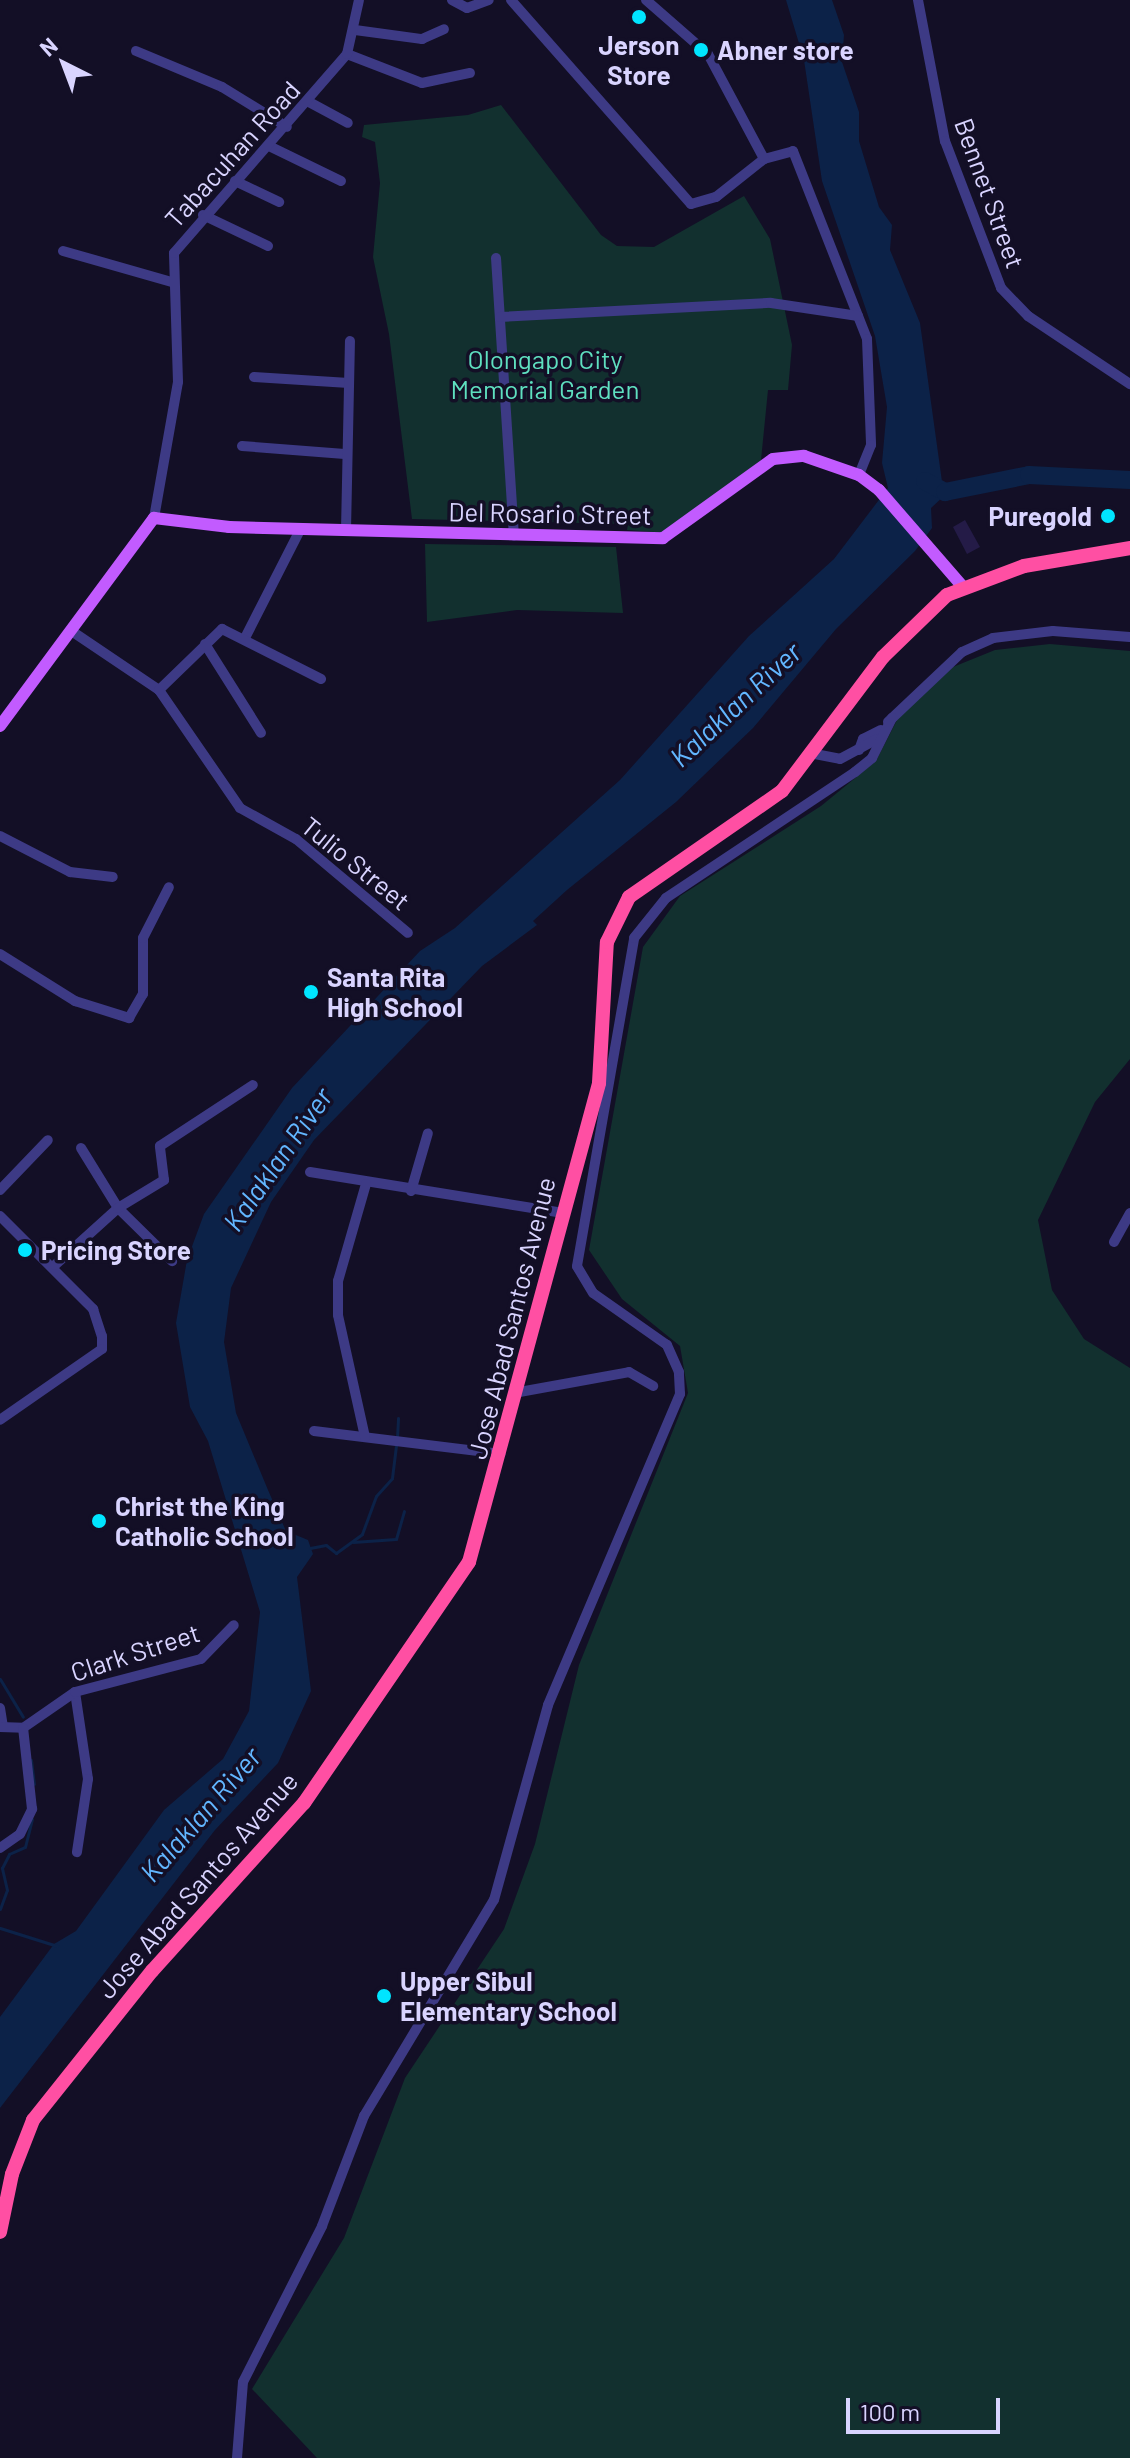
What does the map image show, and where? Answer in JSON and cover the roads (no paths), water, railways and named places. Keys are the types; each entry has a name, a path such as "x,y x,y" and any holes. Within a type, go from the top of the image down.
{"highway":[{"name":"Jose Abad Santos Avenue","path":"0,2232 12,2174 33,2120 142,1983 304,1803 455,1591 480,1535 514,1393 599,1083 613,921 652,875 753,813 815,754 883,657 927,611 963,587 1024,566 1130,548"}],"main road":[{"name":"Del Rosario Street","path":"154,518 346,530 663,538 754,470 786,455 859,475 879,490 963,587"},
{"name":"Tabacuhan Road","path":"0,726 73,632 154,518"}],"street":[{"name":"Tabacuhan Road","path":"154,518 178,382 172,282 174,253 203,215 287,127 347,54 355,30 359,0"},
{"path":"452,0 467,8 489,0"},
{"path":"511,0 691,204 716,197 764,159 786,151 797,158 858,316 872,364 871,445 859,475"},
{"path":"646,0 708,54 764,159"},
{"name":"Bennet Street","path":"918,0 945,141 1001,288 1028,316 1130,384"},
{"path":"355,30 422,39 444,29"},
{"path":"136,51 222,87 287,127"},
{"path":"347,54 422,83 470,73"},
{"path":"309,102 348,123"},
{"path":"269,146 341,181"},
{"path":"235,181 279,202"},
{"path":"203,215 268,246"},
{"path":"63,251 172,282"},
{"path":"496,258 514,535"},
{"path":"500,317 771,303 858,316"},
{"path":"346,530 345,454 350,341"},
{"path":"254,377 349,383"},
{"path":"242,446 345,454"},
{"path":"246,636 301,528"},
{"path":"159,690 222,629 246,636 321,679"},
{"path":"815,754 832,760 859,750 866,736 881,730 962,652 993,638 1053,631 1130,637"},
{"name":"Tulio Street","path":"73,632 159,690 240,808 296,839 408,933"},
{"path":"205,644 261,733"},
{"path":"237,2458 243,2382 322,2226 364,2116 494,1900 548,1705 680,1394 679,1372 667,1345 593,1293 577,1266 634,938 666,898 872,758 892,718"},
{"path":"0,836 70,872 113,877"},
{"path":"0,954 75,1001 129,1018 143,994 143,938 169,887"},
{"path":"55,1265 118,1208 164,1180 160,1146 253,1085"},
{"path":"411,1191 428,1133"},
{"path":"0,1190 48,1140"},
{"path":"81,1148 118,1208 172,1261"},
{"path":"310,1172 366,1184 562,1213"},
{"path":"365,1437 338,1315 338,1281 366,1184"},
{"path":"1114,1242 1130,1213"},
{"path":"0,1216 55,1265 93,1309 102,1349 0,1420"},
{"path":"514,1393 629,1372 653,1386"},
{"path":"314,1431 501,1454"},
{"name":"Clark Street","path":"23,1728 75,1692 201,1659 234,1625"},
{"path":"75,1692 88,1779 77,1852"},
{"path":"0,1708 1,1727 23,1728 32,1809 20,1834 0,1848"}],"water":[{"name":"Kalaklan River","path":"786,0 832,0 844,35 842,62 859,112 859,141 879,207 892,225 890,250 920,323 944,496 931,508 932,528 915,551 836,629 753,728 676,802 533,921 537,925 482,966 314,1140 271,1202 231,1288 224,1342 236,1413 268,1490 286,1531 308,1540 313,1554 297,1577 311,1691 278,1763 215,1830 0,2108 0,2017 54,1944 76,1931 164,1810 223,1759 249,1711 260,1612 208,1441 190,1407 176,1323 187,1260 204,1214 292,1088 420,951 455,928 620,780 749,636 834,559 888,488 882,463 887,407 875,336 822,181 804,60"}],"waterway":[{"path":"925,481 945,492 1029,475 1130,480"},
{"path":"397,1438 398,1418"},
{"path":"310,1548 326,1545 336,1553 362,1534 376,1496 392,1478 396,1445"},
{"path":"353,1542 396,1539 404,1511"},
{"path":"0,1679 23,1717"},
{"path":"31,1760 34,1784"},
{"path":"0,1909 7,1890 2,1868 9,1854 25,1847 32,1819"},
{"path":"0,1928 57,1946"}],"place":[{"name":"Jerson Store","path":"639,17"},
{"name":"Abner store","path":"701,50"},
{"name":"Puregold","path":"1108,516"},
{"name":"Santa Rita High School","path":"311,992"},
{"name":"Pricing Store","path":"25,1250"},
{"name":"Christ the King Catholic School","path":"99,1521"},
{"name":"Upper Sibul Elementary School","path":"384,1996"}],"park label":[{"name":"Olongapo City Memorial Garden","path":"545,374"}]}
